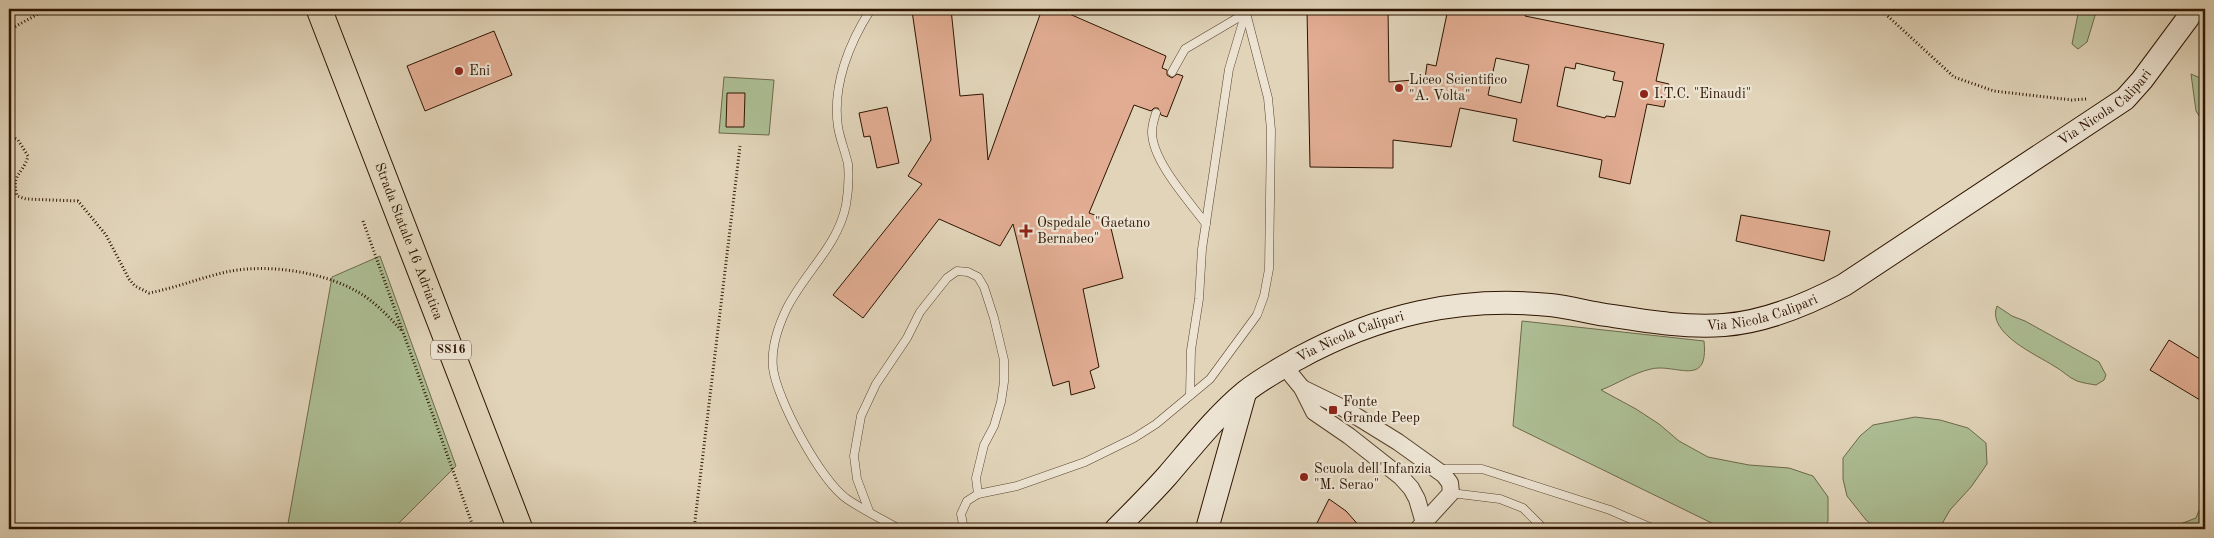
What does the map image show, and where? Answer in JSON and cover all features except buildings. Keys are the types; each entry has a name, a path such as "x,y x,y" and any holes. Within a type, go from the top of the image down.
{"main road":[{"name":"Strada Statale 16 Adriatica","path":"319,9 520,529"}],"street":[{"name":"Via Nicola Calipari","path":"1116,529 1165,478 1215,420 1245,391 1284,366 1328,342 1374,324 1426,310 1484,303 1550,305 1606,315 1692,326 1726,325 1763,319 1821,297 1844,285 2125,98 2142,80 2177,34 2192,9"},
{"path":"1284,366 1302,388 1314,412 1349,436 1411,488 1417,499 1421,526"},
{"path":"1302,388 1343,408 1436,469 1450,483 1451,492 1421,526"},
{"path":"1207,529 1245,391"}],"lane":[{"path":"871,9 859,28 848,55 837,96 838,127 848,165 846,205 836,236 801,282 786,310 776,336 773,368 781,396 794,424 828,478 846,498 899,529"},
{"path":"1172,72 1185,49 1245,11"},
{"path":"1190,395 1191,350 1206,224 1230,69 1245,11"},
{"path":"964,529 961,514 967,501 978,494 1017,486 1084,462 1134,438 1156,424 1210,379 1257,315 1264,296 1269,269 1271,130 1269,106 1260,62 1245,11"},
{"path":"1156,113 1152,132 1155,148 1162,164 1206,224"},
{"path":"869,511 857,479 854,456 861,416 876,384 907,338 920,312 947,278 957,271 968,272 978,277 984,287 1004,360 1004,382 1001,402 994,426 984,445 976,478 978,494"},
{"path":"1436,469 1482,470 1610,510 1654,529"},
{"path":"1451,492 1500,499 1523,508 1544,529"}],"path":[{"path":"9,30 47,9"},
{"path":"1880,9 1954,77 1994,92 2072,100 2090,99"},
{"path":"9,135 18,140 28,156 26,163 15,177 14,186 17,196 26,199 78,201 106,235 129,279 135,286 149,293 229,272 262,268 303,273 337,283 361,295 383,311 402,331"},
{"path":"694,529 740,146"},
{"path":"363,221 474,529"}],"green space":[{"path":"2079,9 2097,9 2087,42 2078,49 2072,44"},
{"path":"2191,74 2205,80 2205,125 2196,111"},
{"path":"724,77 774,80 769,135 719,133"},
{"path":"380,256 456,466 393,529 287,529 332,277"},
{"path":"1997,306 2012,316 2025,321 2099,362 2106,375 2104,380 2096,385 2077,381 2015,342 1999,325 1996,316"},
{"path":"1522,321 1704,341 1704,356 1701,365 1696,369 1689,371 1661,368 1651,369 1601,390 1636,409 1659,424 1679,441 1708,457 1749,465 1789,468 1813,476 1828,497 1828,521 1823,529 1724,529 1513,426"},
{"path":"1915,417 1940,420 1968,428 1986,443 1987,464 1971,487 1950,510 1939,529 1877,529 1866,520 1847,496 1843,479 1843,458 1860,436 1873,425"},
{"path":"2205,496 2205,529 2167,529 2196,518"}],"place":[{"name":"Eni","path":"459,71"},
{"name":"Liceo Scientifico \"A. Volta\"","path":"1399,88"},
{"name":"I.T.C. \"Einaudi\"","path":"1644,94"},
{"name":"Ospedale \"Gaetano Bernabeo\"","path":"1026,231"},
{"name":"Fonte Grande Peep","path":"1333,410"},
{"name":"Scuola dell'Infanzia \"M. Serao\"","path":"1304,477"}]}
